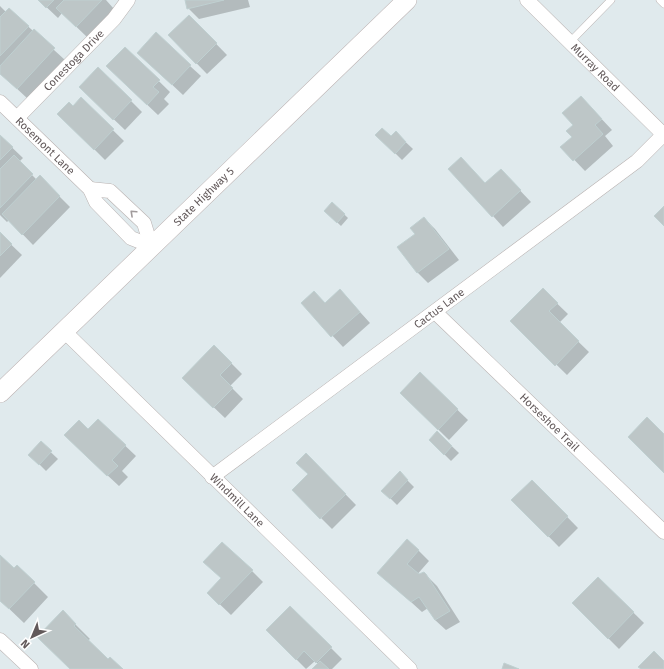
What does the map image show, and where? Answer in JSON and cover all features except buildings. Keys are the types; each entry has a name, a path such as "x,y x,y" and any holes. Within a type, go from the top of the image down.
{"main road":[{"name":"State Highway 5","path":"0,393 406,0"}],"street":[{"name":"Conestoga Drive","path":"17,118 114,19 128,0"},
{"name":"Murray Road","path":"527,0 664,135"},
{"name":"Rosemont Lane","path":"0,102 90,189 96,202 132,238 151,246"},
{"name":"Cactus Lane","path":"212,477 638,161 664,135"},
{"path":"90,189 110,191 144,223 151,246"},
{"name":"Horseshoe Trail","path":"435,312 664,532"},
{"name":"Windmill Lane","path":"64,332 410,669"},
{"path":"0,640 31,669"}],"lane":[{"path":"570,42 611,0"},
{"path":"660,0 664,4"}]}
